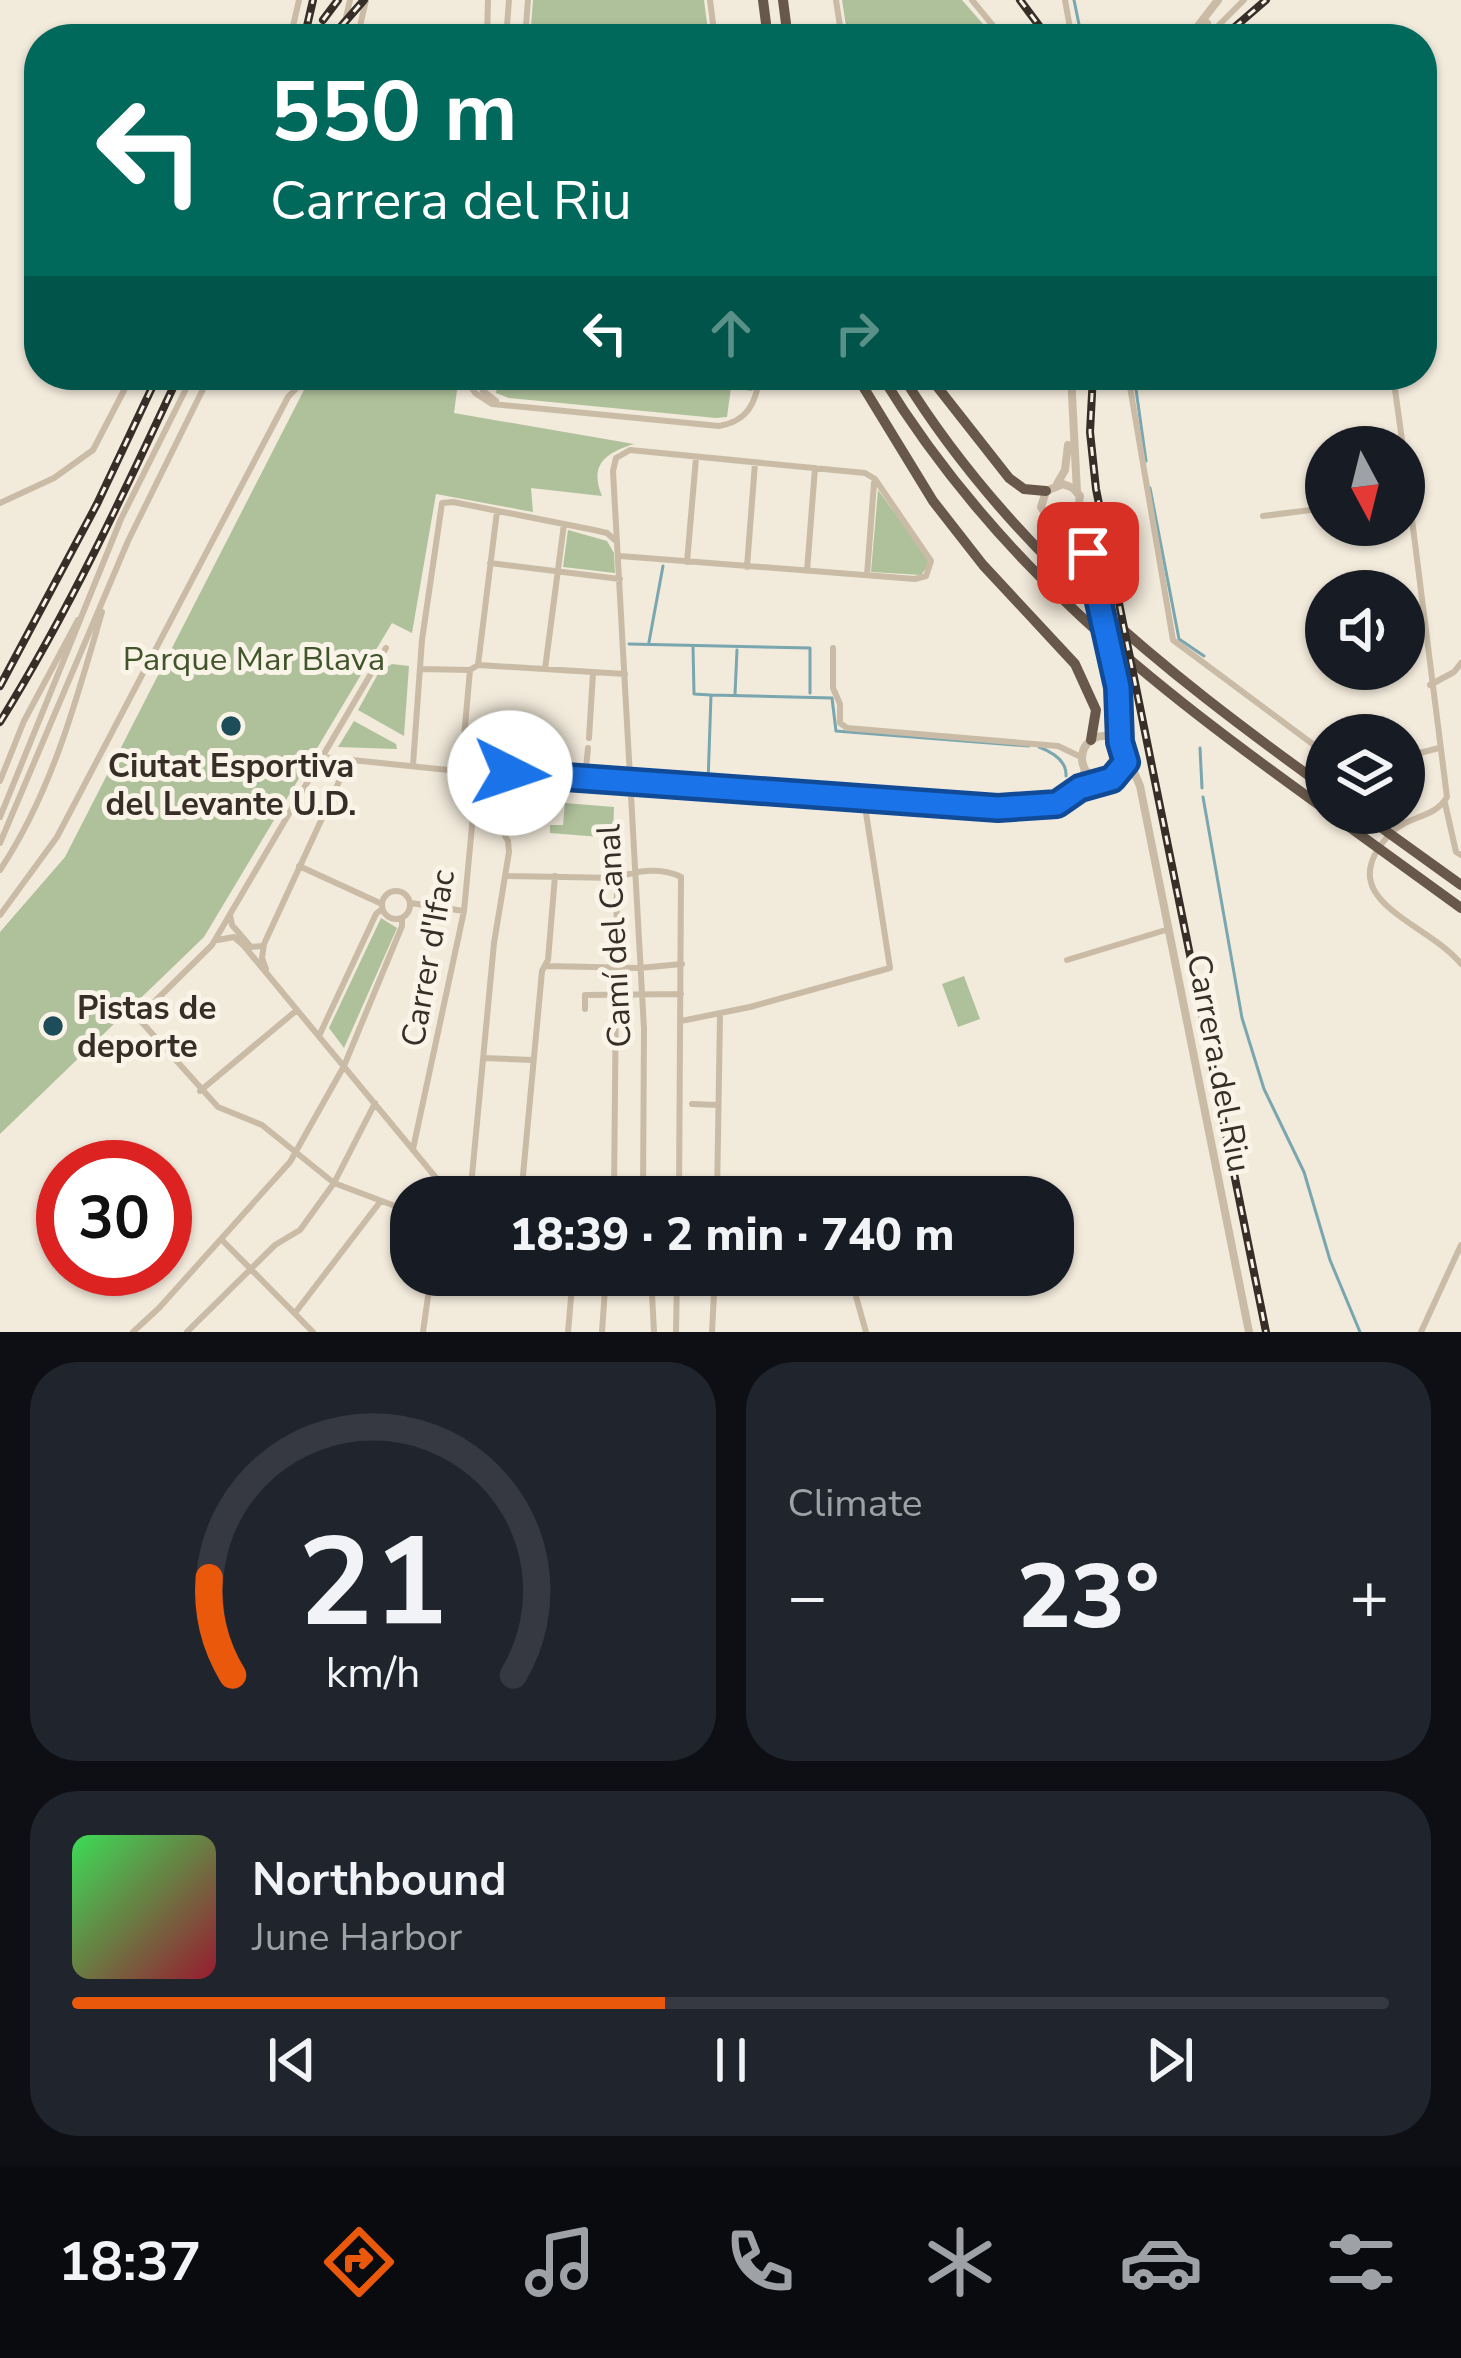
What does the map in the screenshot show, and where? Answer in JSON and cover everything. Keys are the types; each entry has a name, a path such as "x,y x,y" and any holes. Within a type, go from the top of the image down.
{"highway":[{"path":"864,390 933,501 983,565 1075,664 1096,710 1096,738"},
{"path":"891,390 951,479 993,530 1082,620 1192,711 1305,794"},
{"path":"912,390 961,464 1007,520 1076,590 1186,683 1305,772"},
{"path":"940,390 1009,478 1024,489 1051,488"},
{"path":"1361,834 1461,908"},
{"path":"1390,834 1461,886"}],"street":[{"path":"972,0 992,24"},
{"path":"1215,24 1244,0"},
{"path":"0,503 54,478 93,451 125,390"},
{"path":"0,817 121,519 186,390"},
{"path":"0,843 113,574 203,390"},
{"path":"0,916 57,837 295,390"},
{"path":"472,390 485,401 517,407 718,426 736,422 752,407 756,390"},
{"path":"483,390 517,407"},
{"path":"1071,390 1081,506 1077,516 1118,687 1120,742 1126,753 1125,767 1112,779"},
{"path":"1131,390 1173,640 1305,738"},
{"path":"1395,390 1400,426"},
{"path":"1071,425 1065,470 1041,502 1050,521 1061,524 1088,553"},
{"name":"Camí del Canal","path":"643,1176 641,993 616,458 630,450 696,457"},
{"path":"413,765 442,503 607,533 615,538 620,553 687,562 915,579 929,572 930,556 866,473 696,457 687,562"},
{"path":"747,567 755,463"},
{"path":"807,571 815,468"},
{"path":"867,575 875,479"},
{"path":"1051,488 1068,485 1077,492"},
{"path":"461,771 497,511"},
{"path":"1263,516 1305,511"},
{"path":"1061,524 1077,516"},
{"path":"544,669 564,524"},
{"path":"1411,546 1444,802 1461,856"},
{"path":"490,563 620,579"},
{"path":"0,870 56,758 113,574"},
{"path":"0,781 24,721 92,596"},
{"path":"212,945 386,648"},
{"path":"833,648 833,688 840,704 840,723 847,728 1058,746 1082,757"},
{"path":"1430,685 1461,663"},
{"path":"421,669 625,674"},
{"path":"589,738 593,673"},
{"path":"1080,788 1082,757 1118,711"},
{"path":"1096,738 1120,742"},
{"path":"586,778 588,748"},
{"path":"1425,752 1439,748"},
{"name":"Carrera del Riu","path":"1126,753 1143,803 1250,1332"},
{"path":"323,757 477,773 998,808 1057,804 1080,788 1112,779 1132,784 1143,803"},
{"path":"267,973 264,944 349,760"},
{"path":"1084,768 1099,780"},
{"name":"Carrer d'Ifac","path":"413,1149 464,911 477,773"},
{"path":"472,1176 494,943 506,876 508,841 494,814 497,774"},
{"path":"681,1022 890,968 864,798"},
{"path":"1444,802 1439,809 1394,829 1370,866 1370,884 1386,909 1432,936 1461,964"},
{"path":"299,866 402,919"},
{"path":"506,876 617,878 633,871 682,877 679,1176"},
{"path":"523,1176 555,876"},
{"path":"614,1176 617,878"},
{"path":"319,1036 388,892 408,896 411,903"},
{"path":"411,903 464,911"},
{"path":"133,1332 222,1240 294,1154 344,1066 411,903"},
{"path":"232,911 232,925 251,947 256,950 264,944"},
{"path":"1067,960 1169,929"},
{"path":"390,1205 334,1183 262,1126 218,1107 138,1018 222,937 234,937 267,973 435,1176"},
{"path":"545,966 682,964"},
{"path":"585,1009 585,995 682,994"},
{"path":"200,1091 297,1010"},
{"path":"717,1176 720,1014"},
{"path":"485,1058 532,1060"},
{"path":"187,1332 280,1241 300,1230 334,1183 375,1103"},
{"path":"692,1104 718,1105"},
{"path":"295,1313 380,1202"},
{"path":"222,1240 314,1332"},
{"path":"1421,1332 1461,1245"},
{"path":"423,1332 427,1296"},
{"path":"568,1332 571,1296"},
{"path":"602,1332 605,1296"},
{"path":"651,1296 654,1332"},
{"path":"676,1332 677,1296"},
{"path":"712,1332 714,1296"},
{"path":"856,1296 866,1332"}],"green space":[{"path":"533,0 704,0 707,24 531,24"},
{"path":"842,0 962,0 983,24 846,24"},
{"name":"Ciutat Esportiva del Levante U.D.","path":"304,390 457,390 454,413 634,444 602,462 597,476 602,496 531,488 533,512 436,494 412,633 392,623 204,937 0,1134 0,932 65,857"},
{"path":"731,390 727,417 716,418 496,393"},
{"path":"878,490 927,557 929,564 921,575 871,572"},
{"path":"568,530 607,541 614,553 615,573 563,567"},
{"path":"392,664 409,666 404,736 358,710 379,672"},
{"path":"354,721 396,744 397,749 338,747"},
{"path":"565,803 614,807 613,838 550,833 550,825 563,825"},
{"path":"381,918 397,928 344,1048 329,1028"},
{"path":"964,976 980,1019 958,1027 942,984"}],"waterway":[{"path":"1074,0 1079,24"},
{"path":"1136,390 1146,461"},
{"path":"1150,488 1179,639 1204,656"},
{"path":"649,642 663,566"},
{"path":"629,644 810,648 810,693"},
{"path":"693,646 694,694 711,695 708,783"},
{"path":"735,694 737,650"},
{"path":"711,695 832,698 836,731 1029,746"},
{"path":"1039,747 1061,761 1066,776"},
{"path":"1200,748 1202,788"},
{"path":"1203,797 1242,1018 1264,1089 1304,1172 1330,1260 1360,1332"}],"railway":[{"path":"307,24 313,0"},
{"path":"323,20 338,0"},
{"path":"343,24 364,0"},
{"path":"1020,0 1038,24"},
{"path":"1238,24 1266,0"},
{"path":"0,686 97,504 151,390"},
{"path":"0,722 72,595 172,390"},
{"path":"1092,390 1090,432 1096,489 1266,1332"}],"place":[{"name":"Ciutat Esportiva del Levante U.D.","path":"231,726"},
{"name":"Pistas de deporte","path":"53,1026"}],"route":[{"path":"510,773 998,808 1057,804 1080,788 1112,779 1126,762 1120,742 1118,687 1088,553"}],"park label":[{"name":"Parque Mar Blava","path":"254,658"}]}
